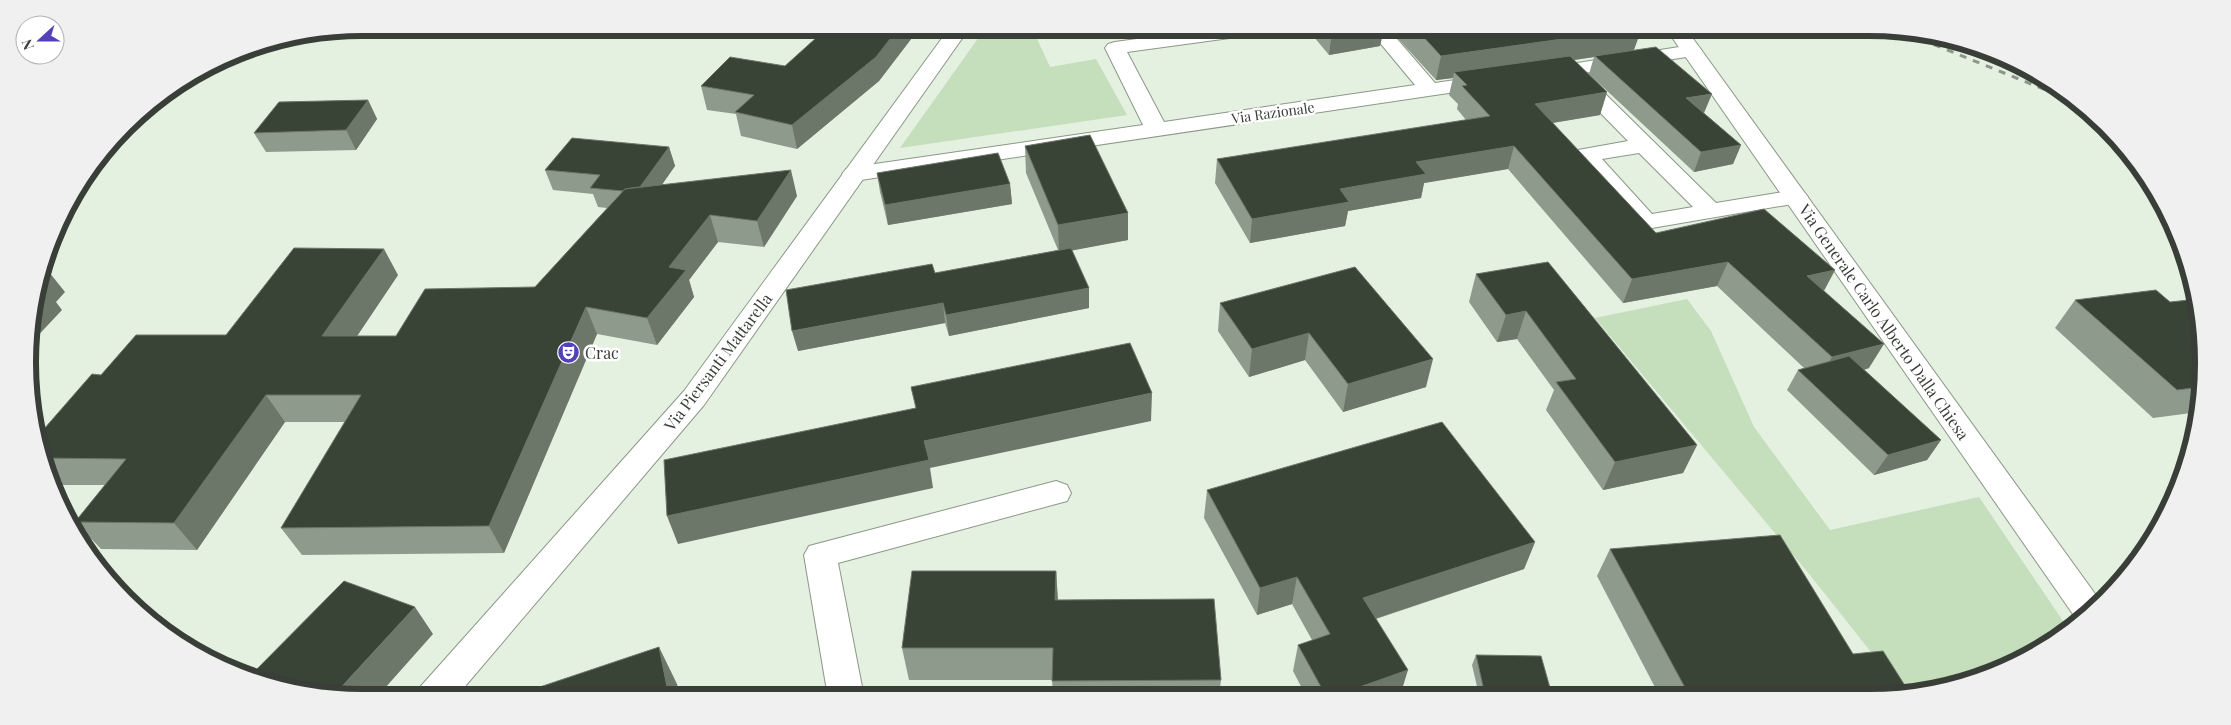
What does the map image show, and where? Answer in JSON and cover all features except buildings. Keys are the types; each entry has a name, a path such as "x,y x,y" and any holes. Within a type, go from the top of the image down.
{"street":[{"name":"Via Piersanti Mattarella","path":"441,689 694,398 954,36"},
{"path":"1157,130 1115,48 1201,36"},
{"path":"1391,36 1430,90"},
{"name":"Via Razionale","path":"854,174 1569,69 1686,42"},
{"name":"Via Generale Carlo Alberto Dalla Chiesa","path":"1686,42 2086,606"},
{"path":"1569,69 1711,212"},
{"path":"1644,145 1586,155 1646,222 1796,197"},
{"path":"845,689 820,555 1056,493"}],"green space":[{"path":"980,36 1036,36 1050,67 1096,59 1127,115 900,148"},
{"path":"1687,299 1711,331 1754,427 1830,530 1979,497 2064,623 2032,645 1993,664 1953,678 1899,687 1810,575 1595,318"}],"railway":[{"path":"1929,42 2052,92"}],"place":[{"name":"Crac","path":"569,353"}]}
